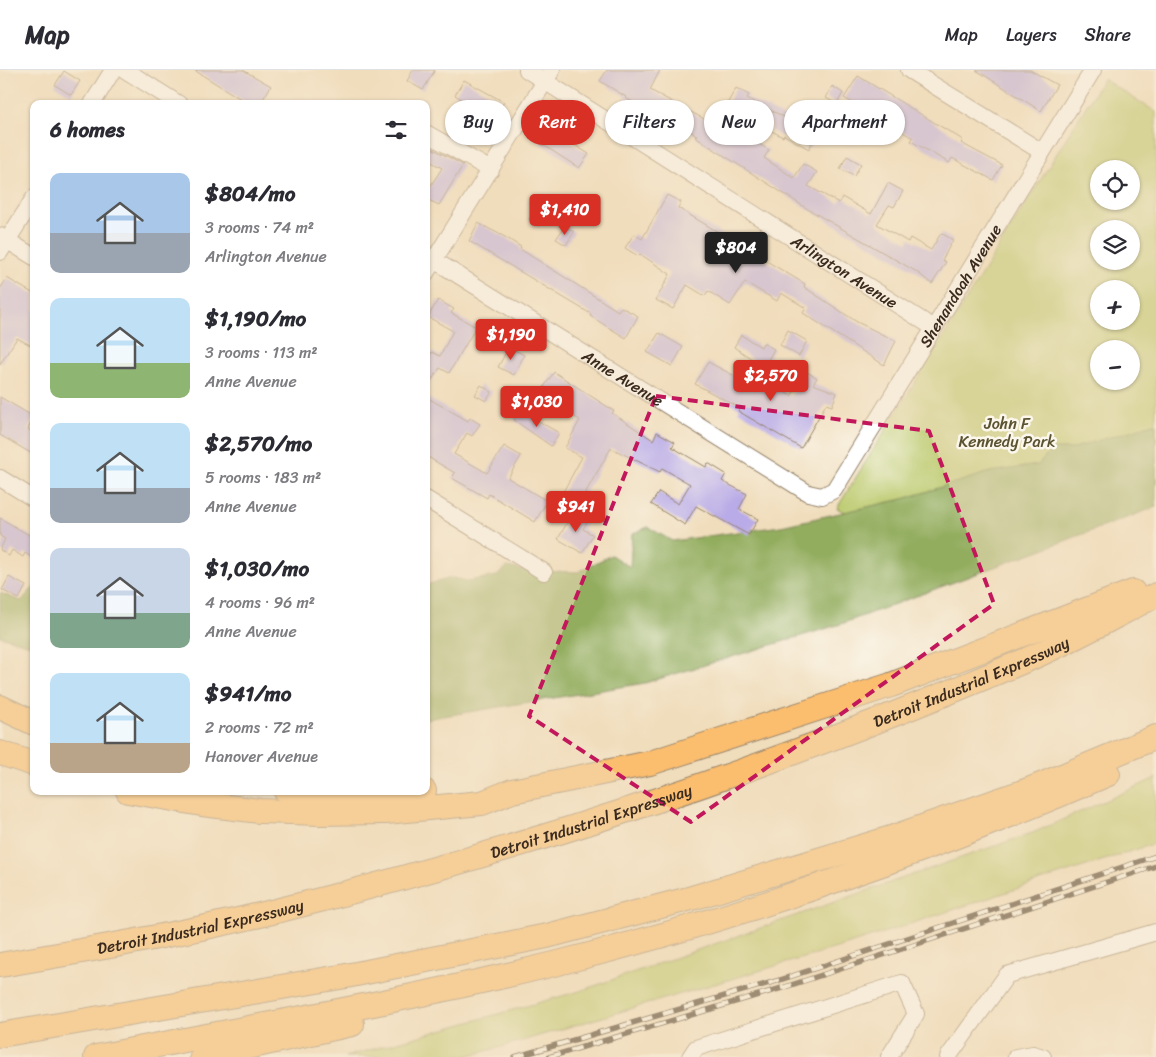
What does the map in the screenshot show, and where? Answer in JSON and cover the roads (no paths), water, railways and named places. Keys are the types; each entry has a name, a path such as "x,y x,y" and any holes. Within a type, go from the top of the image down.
{"highway":[{"path":"430,791 512,790 650,763 891,685 1156,583"},
{"name":"Detroit Industrial Expressway","path":"0,965 110,946 262,914 490,853 628,809 744,770 1021,663 1156,595"},
{"path":"0,707 30,721"},
{"path":"0,1035 346,976 547,936 692,898 888,838 1031,789 1156,737"},
{"path":"0,753 30,763"},
{"path":"96,1057 399,999 561,962 688,927 833,880 1039,804 1156,754"},
{"path":"151,795 260,811 320,813 385,812 466,805 482,803 512,790"},
{"path":"202,1057 353,1024 502,986 561,962"}],"street":[{"path":"94,100 112,70"},
{"path":"124,70 173,100"},
{"name":"Arlington Avenue","path":"527,70 548,75 934,328"},
{"path":"909,70 1042,152"},
{"name":"Shenandoah Avenue","path":"822,496 834,490 1092,70"},
{"path":"430,262 491,170 548,75"},
{"path":"430,135 491,170"},
{"path":"30,204 2,243 30,255"},
{"name":"Anne Avenue","path":"430,264 808,493 822,496"},
{"path":"0,478 30,497"},
{"path":"430,501 544,572"},
{"path":"948,1057 1007,975 1156,932"},
{"path":"690,1057 696,1048 902,983 916,1014 889,1057"},
{"path":"1016,1057 1033,1054 1043,1057"}],"railway":[{"path":"515,1057 780,980 1156,856"},
{"path":"549,1057 782,988 1156,866"}],"park label":[{"name":"John F Kennedy Park","path":"1007,432"}]}
